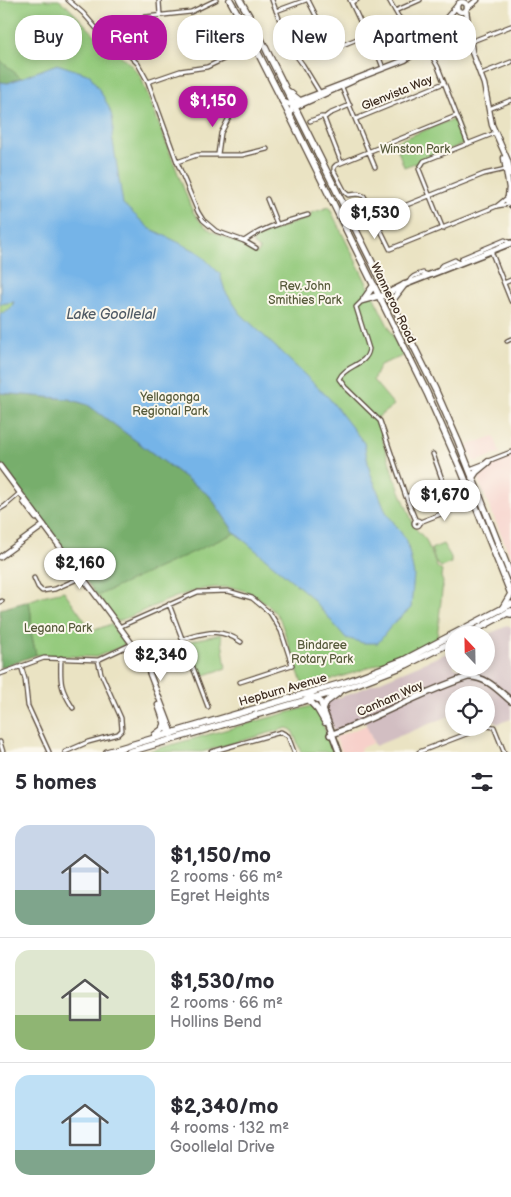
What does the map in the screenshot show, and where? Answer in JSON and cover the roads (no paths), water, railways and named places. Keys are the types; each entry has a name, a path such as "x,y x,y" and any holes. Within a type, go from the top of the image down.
{"main road":[{"name":"Wanneroo Road","path":"230,0 290,116 442,426 511,594"},
{"name":"Wanneroo Road","path":"240,0 294,105 449,420 511,576"},
{"path":"286,89 300,100"},
{"path":"379,295 511,243"},
{"path":"391,302 407,284"},
{"path":"363,300 374,285"},
{"path":"400,339 401,335 406,331"},
{"path":"442,426 449,435 462,463 469,469 466,475 480,508 478,512"},
{"path":"472,478 488,462"},
{"path":"498,544 501,560 498,562"},
{"path":"508,612 511,594"},
{"name":"Hepburn Avenue","path":"482,626 508,612 511,604"},
{"name":"Hepburn Avenue","path":"107,752 322,690 404,660 508,612"},
{"name":"Hepburn Avenue","path":"129,752 341,690 406,665 445,646"},
{"name":"Canham Way","path":"332,736 412,699 468,677 477,677 485,680 511,703"},
{"path":"322,690 317,698 317,702 325,722"},
{"path":"323,710 326,702 341,690"},
{"path":"304,695 317,698"},
{"path":"317,698 338,752"},
{"path":"309,700 318,710 332,736"},
{"path":"144,740 160,732 165,724"}],"street":[{"path":"68,0 84,13 92,23"},
{"path":"159,0 160,15 191,12 216,0"},
{"path":"272,0 290,47 304,65 320,94"},
{"path":"276,11 307,0 332,47 335,48 355,40"},
{"path":"357,0 351,1 357,15"},
{"path":"390,0 398,15"},
{"path":"395,11 420,0"},
{"path":"449,15 462,5 476,0"},
{"path":"476,40 511,26"},
{"path":"134,60 148,82 177,162 195,206 204,220 216,231 244,241 256,248"},
{"path":"148,82 166,74 207,68 222,60"},
{"path":"380,60 383,68"},
{"path":"290,116 294,105 300,100 341,86 402,60"},
{"path":"434,60 468,144"},
{"path":"475,60 484,84 495,134 508,161 511,175"},
{"path":"481,74 511,62"},
{"name":"Glenvista Way","path":"356,119 444,83"},
{"path":"341,86 375,167"},
{"path":"282,101 298,106 320,94"},
{"path":"488,109 511,100"},
{"path":"310,122 350,105"},
{"path":"218,154 221,133 233,110"},
{"path":"456,116 341,162 334,167 334,171 345,192 348,195 362,194 390,250 497,206 509,197"},
{"path":"324,117 341,162"},
{"path":"443,229 420,169 421,165 424,161 495,134"},
{"path":"177,162 197,154 242,156 267,149"},
{"path":"497,206 510,206 503,152"},
{"path":"374,218 484,174 506,169"},
{"path":"267,199 277,224"},
{"path":"244,241 254,233 308,215"},
{"path":"460,264 462,258 505,240 511,243"},
{"path":"491,251 511,301"},
{"path":"504,283 511,280"},
{"path":"379,295 363,300 357,305 356,310 366,338 369,354 361,362 341,374 339,380 380,421 406,498 418,522 464,505 473,498"},
{"path":"469,469 511,452"},
{"path":"406,498 443,482 433,454"},
{"path":"0,466 19,494"},
{"path":"0,471 119,627 148,669 171,729 164,742"},
{"path":"0,509 19,494"},
{"path":"464,505 471,506 478,512"},
{"path":"0,556 42,524"},
{"path":"34,578 42,591 55,589 81,577"},
{"path":"119,627 198,592 228,591 252,598 265,608 277,623 289,651 292,665 240,682"},
{"path":"169,604 208,707"},
{"path":"182,639 218,632 229,634 241,642"},
{"path":"0,674 44,658 98,660 131,645"},
{"path":"131,645 145,669 170,733 175,736 182,736"},
{"path":"62,658 60,681 66,697 73,708"},
{"path":"65,752 88,742 118,734 122,730 121,718 101,673 98,660"},
{"path":"21,666 25,679 28,706 49,752"},
{"path":"495,730 504,752"},
{"path":"211,752 281,732 288,736 294,752"},
{"path":"419,752 461,736"},
{"path":"0,742 4,752"}],"water":[{"name":"Lake Goollelal","path":"57,64 90,75 107,104 112,119 112,135 123,204 149,228 198,252 220,274 225,291 240,313 329,398 364,443 370,472 386,512 407,541 414,575 411,608 391,626 378,643 363,643 346,638 309,595 235,533 210,496 88,405 69,399 0,393 0,314 10,309 14,302 0,304 0,82 8,83"}],"park label":[{"name":"Winston Park","path":"415,149"},
{"name":"Rev. John Smithies Park","path":"305,293"},
{"name":"Yellagonga Regional Park","path":"170,404"},
{"name":"Legana Park","path":"58,628"},
{"name":"Bindaree Rotary Park","path":"322,652"}]}
